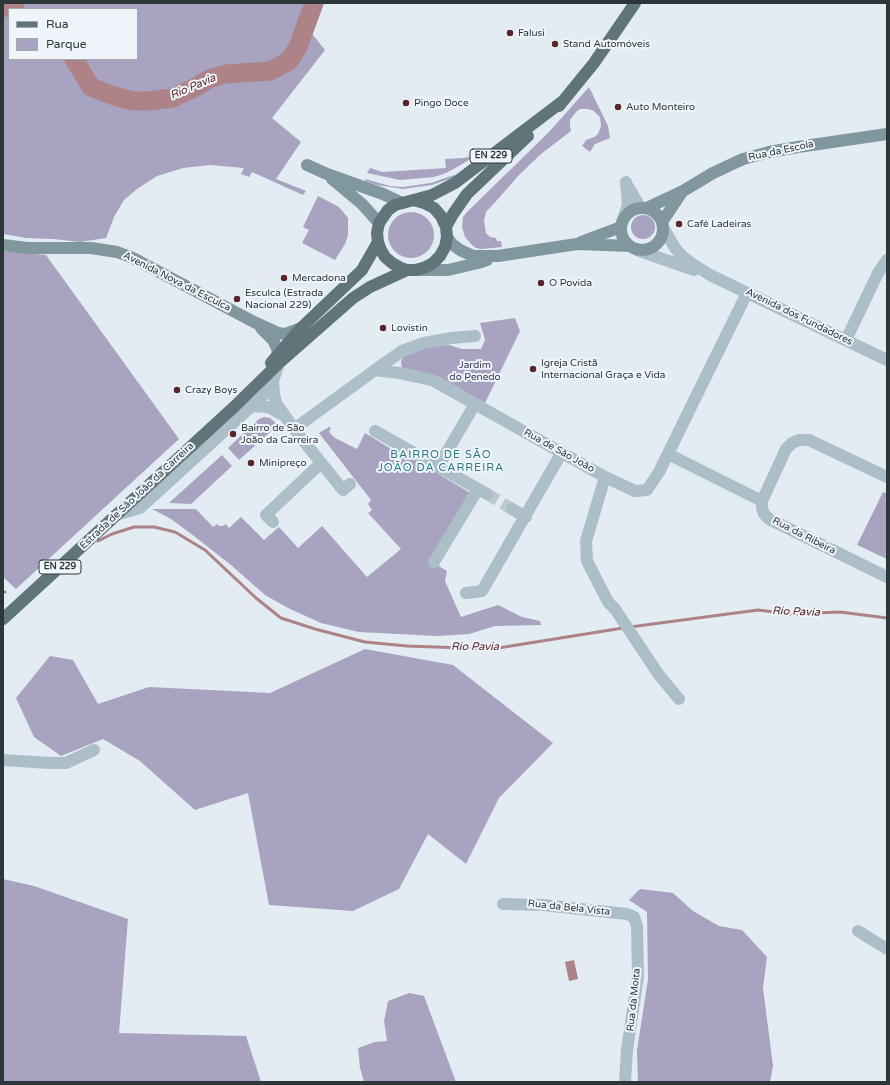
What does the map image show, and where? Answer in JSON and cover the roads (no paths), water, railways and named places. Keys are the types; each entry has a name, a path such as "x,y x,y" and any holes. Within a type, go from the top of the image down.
{"main road":[{"name":"EN 229","path":"412,270 426,267 440,256 445,247 446,232 453,214 467,194 563,101 594,63 635,3"},
{"name":"EN 229","path":"378,242 377,233 379,223 388,210 395,205 432,195 455,183 563,101"},
{"path":"408,202 424,203 434,208 441,216 446,232"},
{"path":"378,242 381,250 392,263 399,268 412,270"},
{"name":"Estrada de São João da Carreira","path":"277,361 301,328 362,270 378,242"},
{"name":"Estrada de São João da Carreira","path":"3,619 200,437 228,407 277,361 354,298 370,288 412,270"}],"street":[{"name":"Rua da Escola","path":"644,208 683,191 713,173 743,160 769,152 887,134"},
{"path":"307,165 327,174 408,202"},
{"path":"327,174 362,204 379,223"},
{"path":"634,248 625,241 622,234 622,224 628,205 626,182 644,208"},
{"path":"663,225 683,191"},
{"path":"446,232 452,244 460,250 473,256 498,256 577,244 643,250 656,246 663,235 663,225 659,216 654,211 644,208 631,211 622,224 577,244"},
{"name":"Avenida dos Fundadores","path":"663,225 675,248 682,256 710,275 887,360"},
{"name":"Avenida Nova da Esculca","path":"3,245 27,248 91,248 117,252 133,258 254,322 278,333 284,334 301,328"},
{"name":"Avenida dos Fundadores","path":"634,248 710,275"},
{"path":"412,270 448,270 478,264 498,256"},
{"path":"846,340 878,273 887,260"},
{"name":"Rua de São João","path":"375,370 419,376 434,382 605,477 635,491 647,490 659,472 747,293"},
{"name":"Avenida Nova da Esculca","path":"254,322 273,340 278,353 277,361"},
{"path":"294,429 402,351 424,342 475,336"},
{"path":"277,361 273,381 274,399 284,416 343,490 350,484"},
{"path":"116,515 140,508 266,392 273,381"},
{"path":"438,467 475,404"},
{"path":"251,406 268,407 284,416"},
{"path":"375,431 482,492 434,562"},
{"path":"668,454 762,501 786,449 792,443 799,440 809,440 887,478"},
{"path":"466,593 482,591 526,518 562,452"},
{"path":"273,522 266,515 321,463"},
{"path":"605,477 586,541 587,560 608,602 625,622 660,675 679,699"},
{"name":"Rua da Ribeira","path":"762,501 764,514 769,519 887,578"},
{"path":"512,509 526,518"},
{"path":"3,760 49,764 66,763 94,750"},
{"name":"Rua da Bela Vista","path":"503,904 543,905 627,914 634,917"},
{"name":"Rua da Moita","path":"625,1082 627,1050 638,976 637,926 634,917"},
{"path":"858,931 887,949"}],"waterway":[{"name":"Rio Pavia","path":"75,60 91,87 114,96 133,101 173,98 209,79 226,74 270,71 289,61 298,47 314,3"},
{"name":"Rio Pavia","path":"3,6 11,8"},
{"name":"Rio Pavia","path":"98,541 112,534 134,527 154,527 175,532 205,550 256,598 281,618 315,629 365,642 407,646 492,649 623,628"},
{"name":"Rio Pavia","path":"630,627 758,610 791,614 840,612 887,618"}],"tunnel":[{"path":"487,494 512,509"}],"place":[{"name":"Falusi","path":"510,33"},
{"name":"Stand Automóveis","path":"555,44"},
{"name":"Pingo Doce","path":"406,103"},
{"name":"Auto Monteiro","path":"618,107"},
{"name":"Café Ladeiras","path":"679,224"},
{"name":"Mercadona","path":"284,278"},
{"name":"O Povida","path":"541,283"},
{"name":"Esculca (Estrada Nacional 229)","path":"237,299"},
{"name":"Lovistin","path":"383,328"},
{"name":"Igreja Cristã Internacional Graça e Vida","path":"533,369"},
{"name":"Crazy Boys","path":"177,390"},
{"name":"Bairro de São João da Carreira","path":"233,434"},
{"name":"Minipreço","path":"251,463"}],"district":[{"name":"BAIRRO DE SÃO JOÃO DA CARREIRA","path":"441,461"}],"park label":[{"name":"Jardim do Penedo","path":"475,370"}]}
